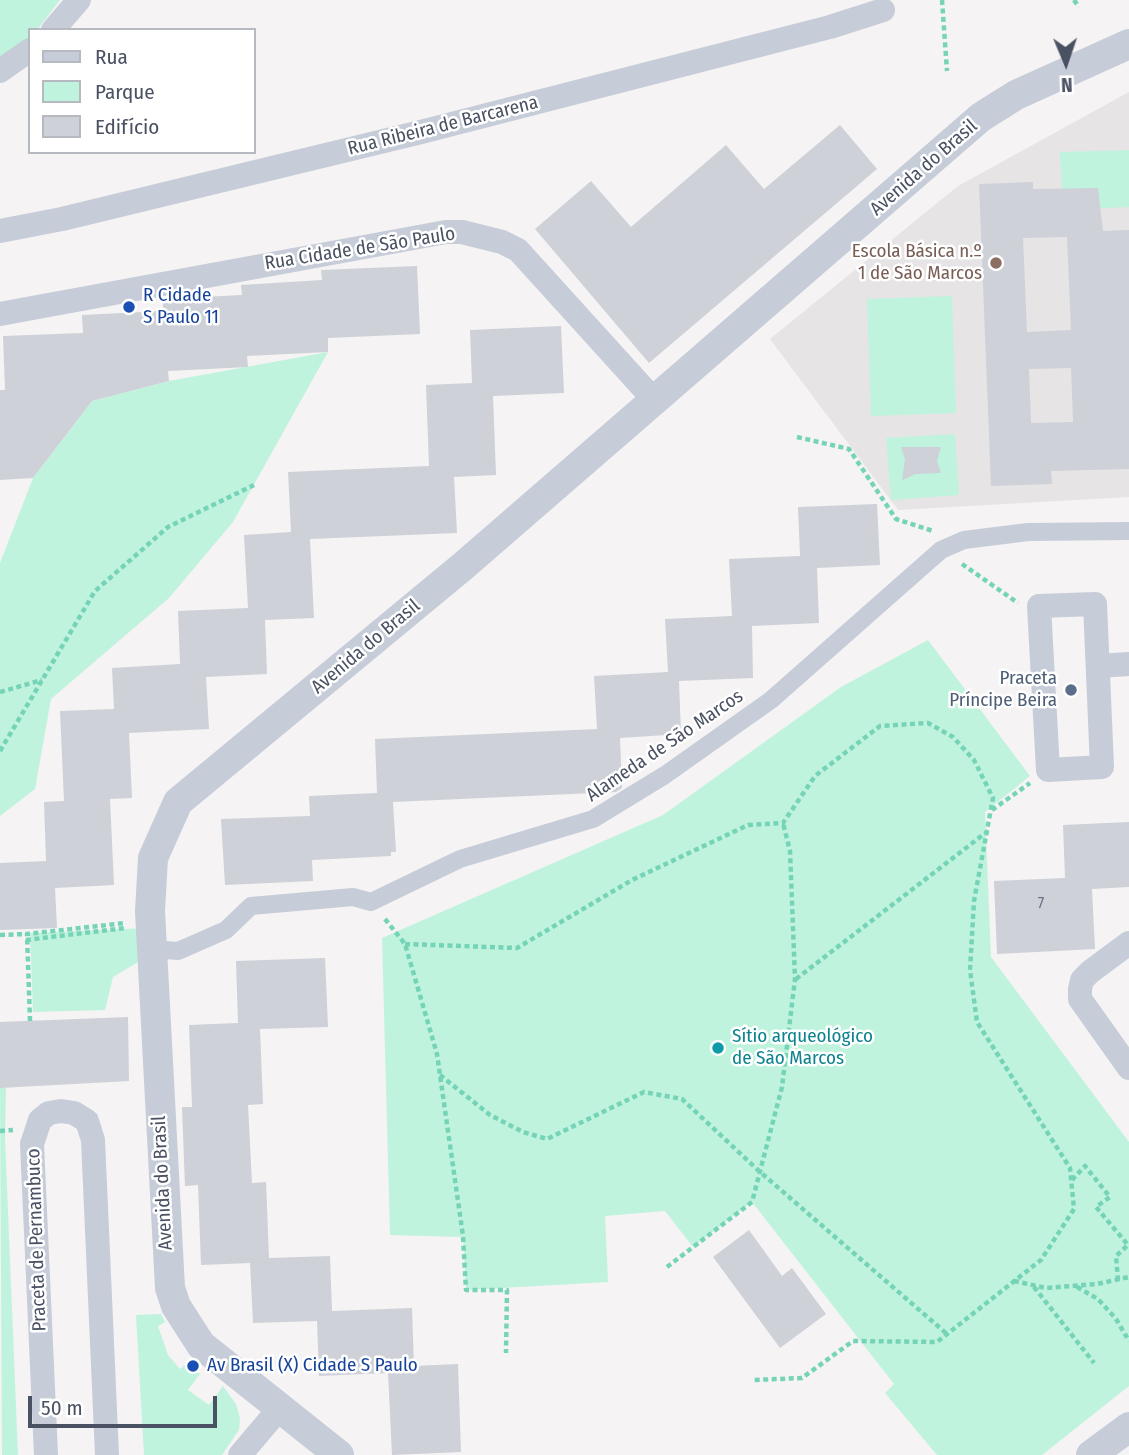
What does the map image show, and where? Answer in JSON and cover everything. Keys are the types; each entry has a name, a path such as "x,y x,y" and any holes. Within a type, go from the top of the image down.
{"street":[{"path":"55,28 79,0"},
{"name":"Rua Ribeira de Barcarena","path":"0,231 62,219 421,132 830,27 883,10"},
{"name":"Avenida do Brasil","path":"339,1455 201,1345 176,1306 170,1289 151,931 153,858 178,803 462,567 981,117 1016,95 1129,44"},
{"path":"0,71 28,51"},
{"name":"Rua Cidade de São Paulo","path":"0,314 446,232 462,232 502,242 518,250 655,401"},
{"name":"Alameda de São Marcos","path":"371,902 460,859 593,819 666,775 771,700 941,550 964,540 1028,532 1129,531"},
{"path":"1095,604 1102,767 1048,770 1039,606 1095,604"},
{"path":"1098,666 1129,664"},
{"path":"151,931 177,951 226,930 251,906 353,897 371,902"},
{"path":"1129,943 1082,980 1080,999 1129,1068"},
{"name":"Praceta de Pernambuco","path":"46,1455 32,1144 40,1120 49,1113 61,1111 74,1113 87,1121 92,1130 107,1455"},
{"path":"240,1455 279,1409"},
{"path":"1091,1455 1129,1427"}],"path":[{"path":"942,0 947,71"},
{"path":"1074,0 1079,7"},
{"path":"797,436 849,449 896,519 964,540"},
{"path":"0,751 95,591 168,527 254,485"},
{"path":"941,550 1016,602 1039,606"},
{"path":"0,692 43,680"},
{"path":"667,1267 752,1202 782,1087 795,979 790,850 783,823 815,776 880,726 928,723 953,737 974,760 993,798 974,901 970,970 977,1022 1070,1168 1074,1209 1041,1260 937,1342 853,1341 802,1378 754,1380"},
{"path":"991,811 1048,770"},
{"path":"405,944 517,948 644,874 748,825 783,823"},
{"path":"795,979 988,831"},
{"path":"371,902 405,944 440,1075 463,1236 466,1290 507,1290 506,1353"},
{"path":"0,935 27,937 151,931"},
{"path":"27,937 30,1021"},
{"path":"440,1075 490,1115 523,1132 547,1139 644,1092 682,1099 759,1171 947,1334"},
{"path":"1072,1180 1085,1166 1110,1197 1096,1207 1128,1245 1116,1256 1118,1280"},
{"path":"1014,1281 1046,1288 1129,1277"},
{"path":"1033,1285 1094,1363"},
{"path":"1076,1286 1098,1299 1116,1319 1129,1341"}],"shaded area":[{"name":"Escola Básica n.º 1 de São Marcos","path":"1129,92 1129,497 898,510 770,339 958,186"}],"green space":[{"path":"0,0 60,0 39,28 28,28 28,39 0,58"},
{"path":"1129,150 1129,207 1063,210 1060,152"},
{"path":"952,296 956,413 871,416 867,299"},
{"path":"328,352 233,522 169,598 51,699 35,789 0,816 0,563 33,478 92,401 169,381"},
{"path":"955,434 959,495 891,500 886,438"},
{"path":"928,640 1030,776 985,812 991,957 1129,1142 1129,1386 1042,1455 937,1455 885,1393 894,1384 752,1202 693,1247 665,1211 605,1216 608,1282 466,1290 463,1237 390,1235 382,938 663,815 841,687"},
{"path":"148,928 150,955 113,977 105,1010 33,1012 30,933"},
{"path":"0,1087 6,1087 5,1139 18,1455 2,1455"},
{"path":"161,1314 165,1322 158,1326 168,1355 180,1369 186,1364 200,1374 188,1390 209,1405 223,1386 236,1404 240,1418 239,1430 222,1455 144,1455 136,1315"}],"building":[{"path":"840,125 877,169 649,363 535,229 591,181 631,227 726,145 764,189"},
{"path":"1033,182 1033,189 1098,188 1103,231 1129,230 1129,469 1051,471 1052,484 991,486 979,184","holes":["1067,237 1071,330 1027,332 1023,238","1071,368 1073,422 1031,423 1029,369"]},
{"path":"417,266 420,334 328,338 328,352 247,356 248,367 168,371 169,381 92,401 33,478 0,480 0,390 5,390 3,336 83,333 82,315 163,311 163,299 242,295 241,285 322,280 321,270"},
{"path":"561,326 564,393 493,396 496,475 454,477 457,533 310,539 314,618 265,620 267,674 206,677 209,729 129,733 132,798 110,799 114,885 55,888 57,928 0,930 0,863 46,861 44,802 64,801 60,711 114,709 112,668 180,664 178,611 248,608 244,535 291,532 288,472 429,466 426,385 472,383 470,330"},
{"path":"901,447 941,447 937,461 941,473 916,474 902,480 905,459"},
{"path":"877,504 880,565 817,568 819,623 752,626 753,678 679,681 681,734 620,738 622,788 616,792 393,802 396,852 391,852 391,856 312,860 313,881 225,885 221,819 310,816 309,796 377,793 375,739 597,729 594,676 668,672 665,619 732,616 729,559 800,556 798,507"},
{"path":"1129,822 1129,887 1092,889 1095,949 997,954 994,881 1065,878 1063,825"},
{"path":"325,958 328,1027 260,1029 263,1104 248,1105 252,1183 266,1182 269,1258 330,1256 332,1311 412,1308 414,1366 458,1364 461,1452 392,1455 388,1373 319,1376 317,1321 253,1323 250,1263 201,1265 198,1185 185,1186 182,1107 192,1107 189,1025 238,1023 236,961"},
{"path":"128,1017 129,1081 0,1088 0,1022"},
{"path":"749,1230 782,1276 792,1268 826,1314 780,1348 713,1257"}],"place":[{"name":"Escola Básica n.º 1 de São Marcos","path":"996,263"},
{"name":"R Cidade S Paulo 11","path":"129,307"},
{"name":"Praceta Príncipe Beira","path":"1071,690"},
{"name":"Sítio arqueológico de São Marcos","path":"718,1048"},
{"name":"Av Brasil (X) Cidade S Paulo","path":"193,1366"}]}
